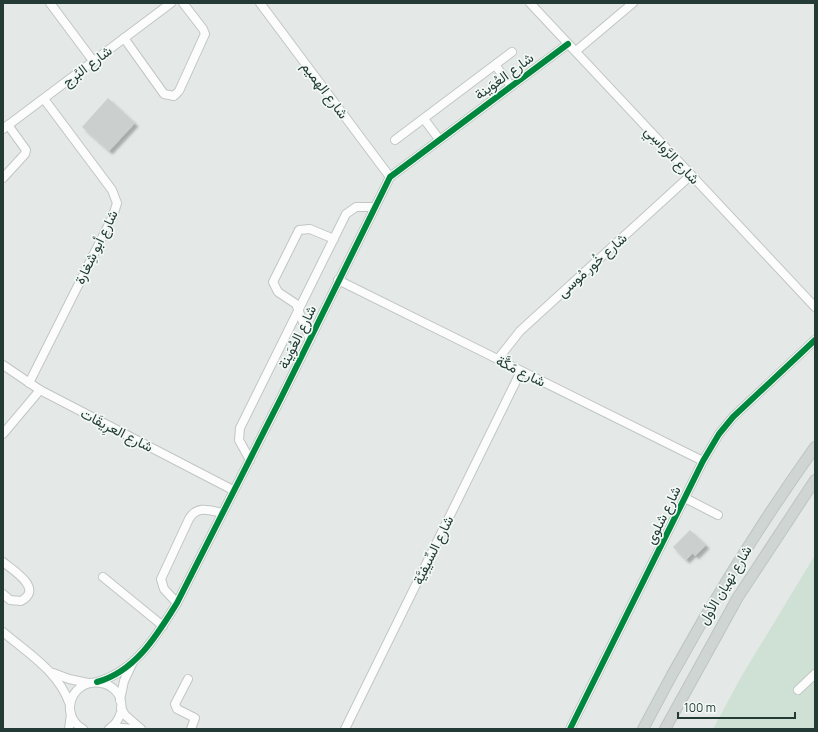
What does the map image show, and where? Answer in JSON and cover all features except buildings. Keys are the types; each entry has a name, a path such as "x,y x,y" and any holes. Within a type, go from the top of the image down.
{"main road":[{"name":"شارع نهيان الأول","path":"643,729 683,654 732,572 815,447"},
{"name":"شارع نهيان الأول","path":"664,729 738,597 815,480"}],"street":[{"path":"50,3 94,62"},
{"name":"شارع البُرج","path":"6,127 171,3"},
{"path":"124,38 164,94 174,96 179,91 204,37 203,29 183,3"},
{"name":"شارع الهميم","path":"260,3 390,177"},
{"name":"شارع الرَّواسِي","path":"530,3 815,307"},
{"path":"576,51 633,3"},
{"name":"شارع العُوَينة","path":"71,709 76,691 93,682 106,679 133,662 163,626 177,603 310,340 338,280 390,177 568,44"},
{"path":"395,140 512,52"},
{"path":"495,65 511,86"},
{"name":"شارع أبو شِغارة","path":"29,383 113,216 117,203 112,190 44,99"},
{"path":"424,119 439,139"},
{"path":"3,178 25,154 26,150 6,127"},
{"name":"شارع خُور مُوسى","path":"498,359 520,331 691,175"},
{"path":"250,460 240,446 238,434 240,428 349,211 356,207 374,207"},
{"path":"310,340 299,309 294,301 278,292 273,282 297,232 306,228 334,239"},
{"name":"شارع مَكَّة","path":"338,280 703,461"},
{"name":"شارع شلوى","path":"570,729 684,498 719,434 732,417 815,340"},
{"name":"شارع العرِيقَات","path":"3,365 40,390 233,490"},
{"name":"شارع السِّيفِيَّة","path":"345,729 521,370"},
{"path":"3,434 40,390"},
{"path":"684,498 718,515"},
{"path":"177,603 164,590 161,579 189,519 194,512 203,509 222,513"},
{"path":"3,562 27,582 29,589 27,597 21,601 14,602 3,594"},
{"path":"103,578 163,626"},
{"path":"3,632 50,671 62,687 74,721 83,729"},
{"name":"شارع العُوَينة","path":"110,728 117,722 124,681 133,662"},
{"path":"50,671 68,679 109,685 118,694 125,715 141,729"},
{"path":"798,690 815,674"},
{"path":"188,678 175,704 177,709 195,718 191,729"},
{"path":"70,729 71,709"},
{"path":"110,728 134,729"}],"green space":[{"path":"815,555 815,729 713,729 741,677"}],"cycle path":[{"path":"97,682 111,677 134,661 162,627 177,603 281,398 390,177 568,44"},
{"path":"570,729 703,461 719,434 733,417 815,340"}]}
